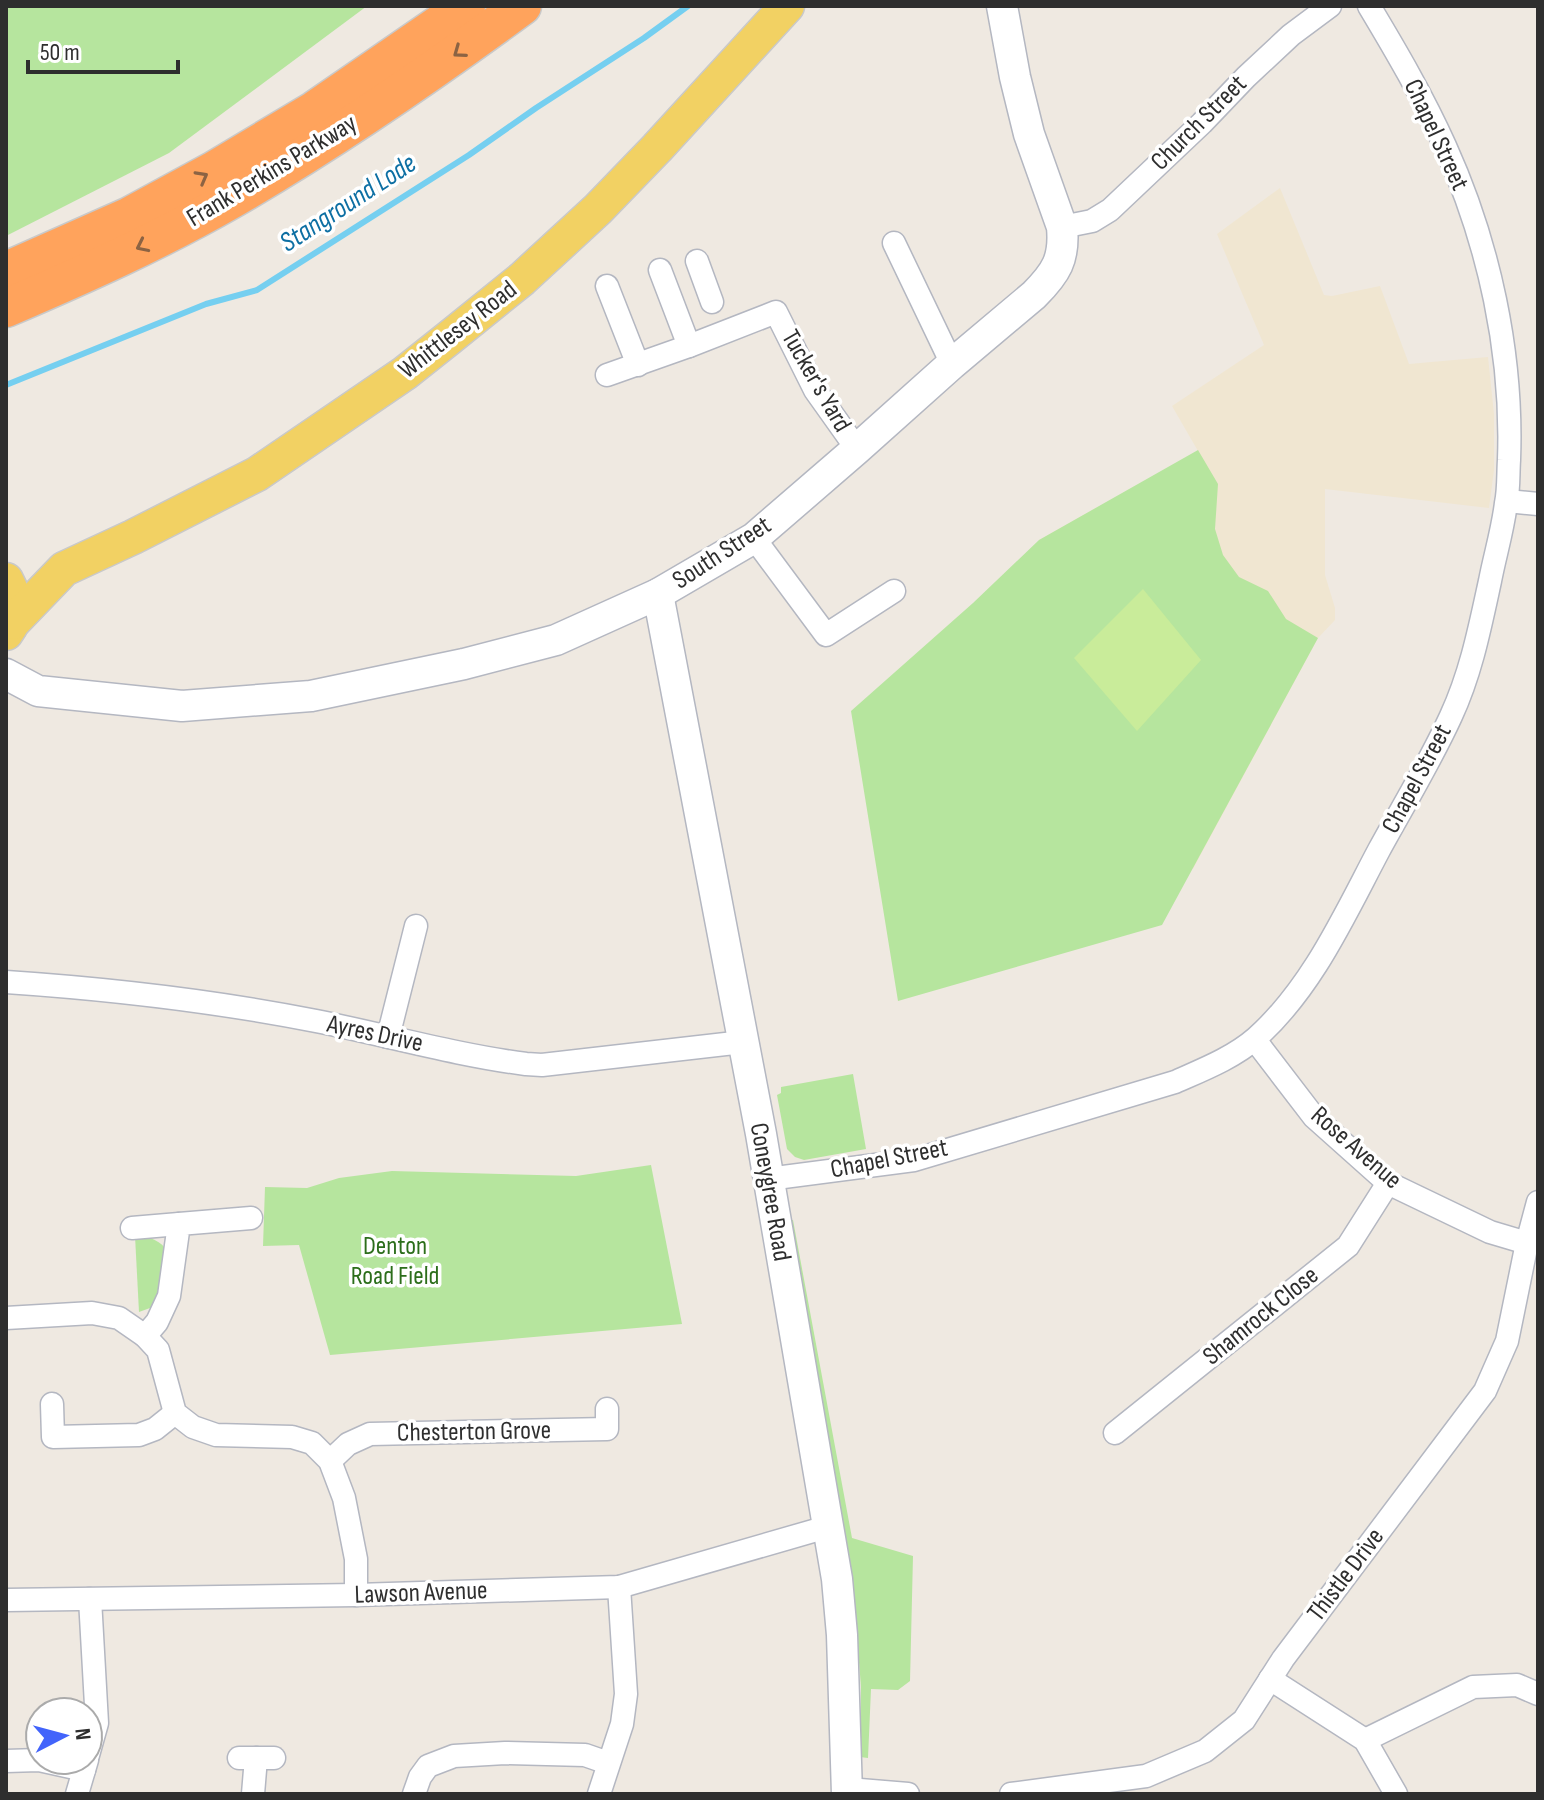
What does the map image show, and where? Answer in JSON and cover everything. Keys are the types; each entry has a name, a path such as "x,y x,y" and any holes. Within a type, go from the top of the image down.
{"highway":[{"name":"Frank Perkins Parkway","path":"6,271 130,216 213,171 315,110 466,6"},
{"name":"Frank Perkins Parkway","path":"6,308 144,245 230,200 342,132 522,6"}],"main road":[{"name":"Whittlesey Road","path":"10,628 64,569 257,474 405,373 522,279 598,209 787,6"},
{"name":"Whittlesey Road","path":"6,569 64,569"},
{"path":"6,580 16,607 10,628"}],"street":[{"name":"South Street","path":"6,674 38,691 182,706 311,696 464,664 556,640 658,594 754,538 1046,283 1056,269 1064,243 1062,227 1029,134 1002,6"},
{"name":"Church Street","path":"1062,227 1092,221 1110,210 1291,35 1330,6"},
{"name":"Chapel Street","path":"768,1179 914,1160 1175,1082 1216,1064 1255,1040 1299,991 1341,921 1451,715 1477,643 1507,501 1509,391 1496,306 1482,246 1445,146 1369,6"},
{"path":"894,243 952,364"},
{"path":"607,375 689,346 718,318 697,261"},
{"path":"660,270 689,346"},
{"path":"607,286 638,365"},
{"name":"Tucker's Yard","path":"718,318 776,312 815,390 857,449"},
{"path":"1507,501 1538,504"},
{"path":"754,538 826,635 894,591"},
{"name":"Coneygree Road","path":"658,594 768,1179 837,1579 847,1792"},
{"path":"10,628 8,668 38,691"},
{"path":"388,1037 416,926"},
{"name":"Ayres Drive","path":"6,982 79,987 223,1005 511,1062 542,1065 743,1042"},
{"name":"Rose Avenue","path":"1255,1040 1314,1117 1388,1183 1490,1232 1527,1243"},
{"name":"Shamrock Close","path":"1115,1433 1348,1246 1388,1183"},
{"name":"Thistle Drive","path":"1011,1794 1066,1790 1146,1776 1205,1751 1244,1720 1270,1679 1485,1391 1507,1341 1538,1202"},
{"path":"132,1228 251,1218"},
{"path":"145,1336 157,1322 169,1296 179,1224"},
{"path":"6,1318 92,1313 119,1318 145,1336 158,1350 175,1413 193,1427 216,1435 292,1437 312,1443 330,1461 344,1498 356,1559 356,1595"},
{"path":"52,1404 53,1437 139,1435 155,1429 175,1413"},
{"name":"Chesterton Grove","path":"330,1461 348,1444 370,1434 607,1429 607,1409"},
{"name":"Lawson Avenue","path":"6,1600 356,1595 619,1587 827,1527"},
{"path":"599,1794 622,1724 626,1694 619,1587"},
{"path":"90,1599 95,1696"},
{"path":"1270,1679 1365,1740 1396,1794"},
{"path":"1365,1740 1473,1687 1517,1685 1538,1694"},
{"path":"414,1794 428,1766 454,1756 505,1753 585,1755 608,1763"},
{"path":"253,1794 256,1758"},
{"path":"847,1792 908,1794"}],"shaded area":[{"path":"1280,188 1324,295 1380,286 1409,364 1488,357 1494,414 1494,470 1489,508 1325,489 1325,575 1335,608 1335,620 1318,638 1193,869 1039,540 1198,451 1172,406 1264,345 1217,234"}],"green space":[{"path":"6,6 367,6 169,153 6,236"},
{"path":"1198,450 1218,484 1215,529 1223,555 1239,577 1268,591 1286,619 1318,638 1162,925 898,1001 851,711 1039,540"},
{"path":"1143,589 1201,660 1137,731 1074,658"},
{"path":"853,1074 866,1149 804,1160 795,1157 787,1149 777,1095 781,1093 781,1087"},
{"name":"Denton Road Field","path":"651,1165 682,1324 330,1355 299,1245 263,1246 265,1187 307,1188 339,1178 392,1171 576,1176"},
{"path":"786,1220 793,1220 852,1538 913,1556 910,1681 898,1690 871,1689 868,1758 860,1757 861,1687 854,1600"},
{"path":"135,1236 154,1240 169,1253 157,1302 139,1312"}],"waterway":[{"name":"Stanground Lode","path":"6,385 206,304 257,290 469,155 688,6"}]}
